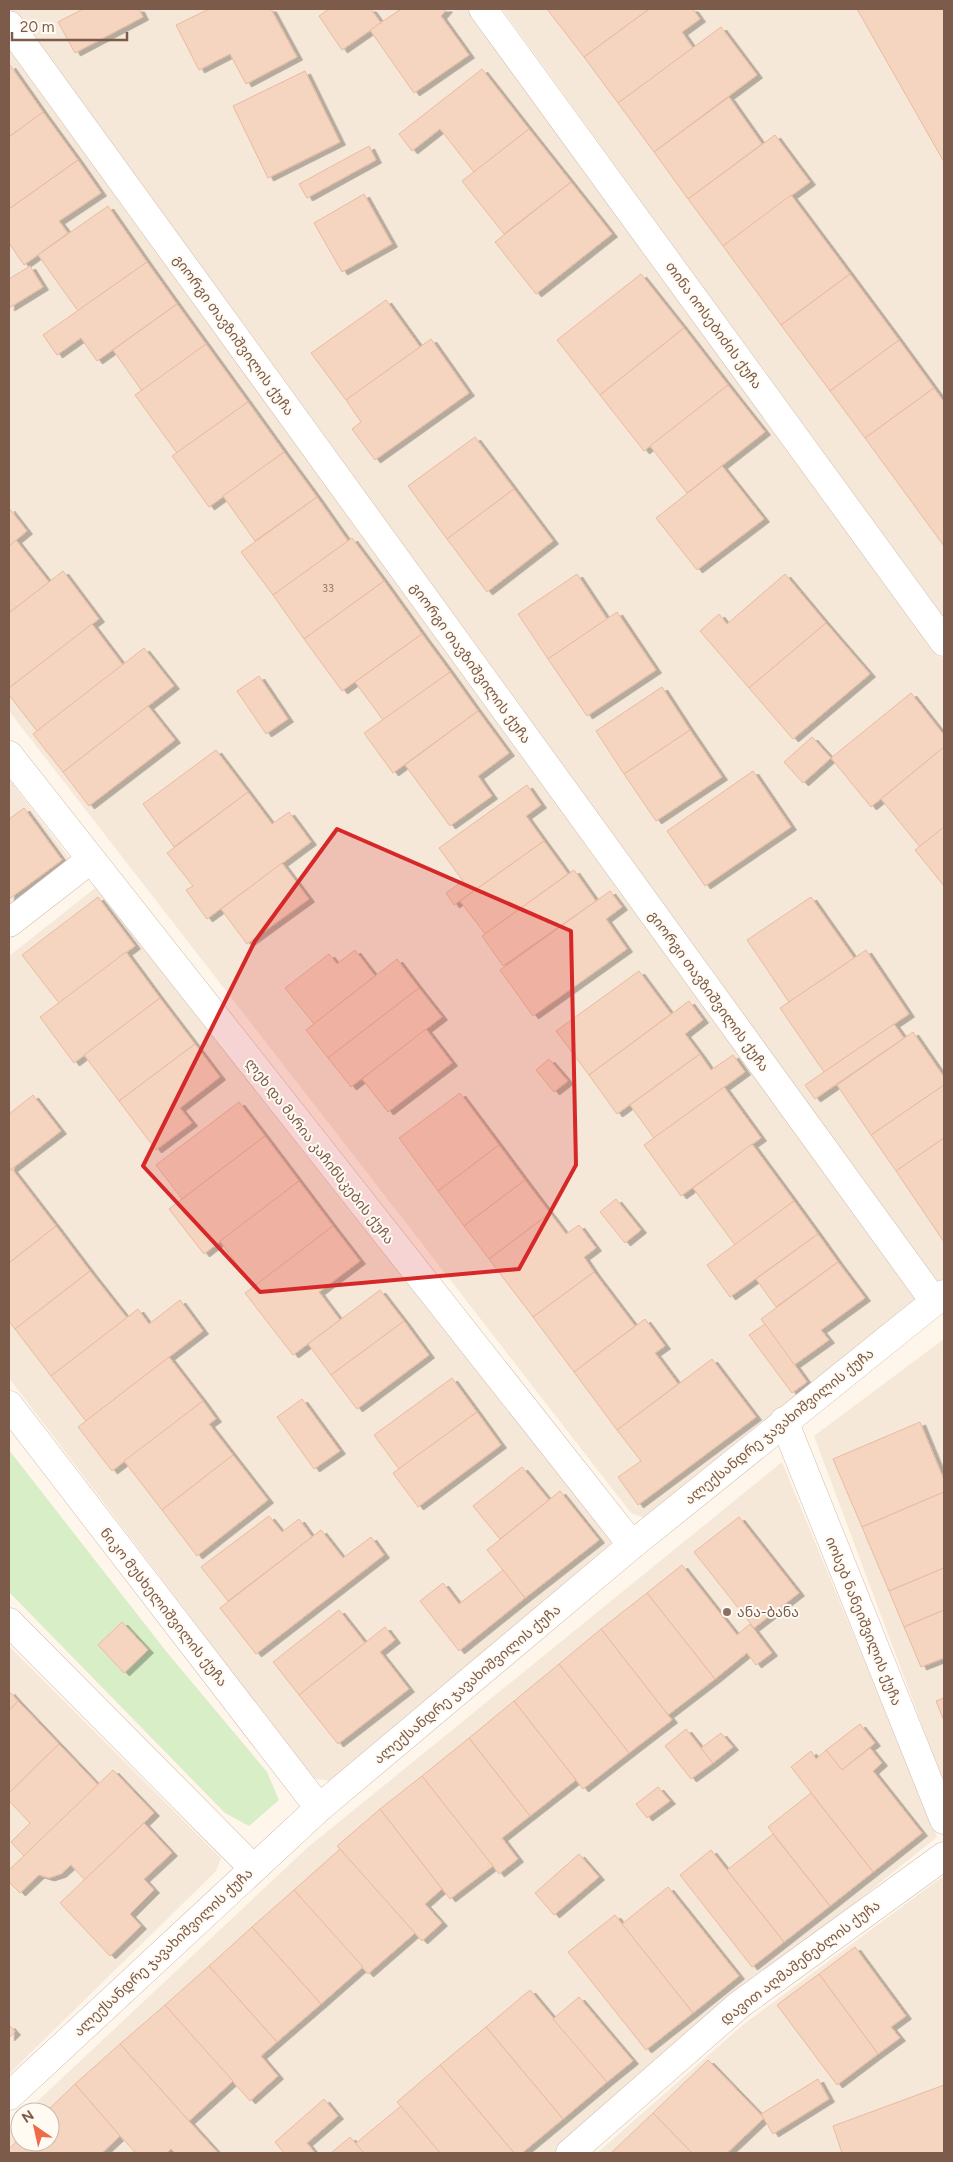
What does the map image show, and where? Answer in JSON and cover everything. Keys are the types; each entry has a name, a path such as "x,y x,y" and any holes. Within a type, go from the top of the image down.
{"street":[{"name":"თინა იოსებიძის ქუჩა","path":"483,9 944,642"},
{"name":"გიორგი თავზიშვილის ქუჩა","path":"9,25 939,1298"},
{"name":"ლეხ და მარია კაჩინსკების ქუჩა","path":"9,755 632,1545"},
{"path":"9,923 90,860"},
{"name":"ალექსანდრე ჯავახიშვილის ქუჩა","path":"9,2096 253,1868 320,1808 632,1545 939,1298"},
{"name":"ნიკო მუსხელიშვილის ქუჩა","path":"9,1405 320,1808"},
{"name":"იოსებ ნანეიშვილის ქუჩა","path":"784,1421 944,1820"},
{"path":"9,1622 253,1868"},
{"name":"დავით აღმაშენებლის ქუჩა","path":"570,2153 739,2005 944,1856"}],"highlighted area":[{"path":"337,829 571,931 576,1165 519,1269 260,1292 143,1166 255,941"}],"shaded area":[{"path":"9,9 472,9 944,661 944,1285 647,1519 631,1513 9,711"},
{"path":"502,9 944,9 944,621"},
{"path":"9,779 74,864 9,914"},
{"path":"99,885 613,1535 609,1550 337,1781 314,1779 9,1378 9,956"},
{"path":"944,1339 944,1784 814,1436"},
{"path":"782,1462 937,1837 613,2097 554,2153 9,2153 10,2127 10,2152 60,2152 60,2102 37,2102 307,1848"},
{"path":"9,1646 221,1858 216,1871 9,2074"},
{"path":"942,1877 944,1884 944,2153 597,2153 745,2023"}],"green space":[{"path":"9,1450 165,1650 267,1772 279,1800 249,1826 225,1813 9,1592"}],"building":[{"path":"83,9 139,9 143,17 75,53 58,22"},
{"path":"209,9 271,9 297,57 246,84 230,54 199,70 176,25"},
{"path":"329,9 371,9 381,23 342,50 319,16"},
{"path":"401,9 447,9 441,16 469,55 414,93 370,30"},
{"path":"547,9 649,9 584,57"},
{"path":"649,9 693,9 700,19 682,32 693,48 618,103 584,57"},
{"path":"857,9 944,9 944,162"},
{"path":"721,27 757,75 654,152 618,103"},
{"path":"9,66 43,112 9,137"},
{"path":"482,69 529,129 474,172 440,129 412,151 399,134"},
{"path":"305,71 340,142 268,178 233,106"},
{"path":"729,97 762,144 688,199 654,152"},
{"path":"43,112 78,160 9,209 9,137"},
{"path":"529,129 571,182 504,234 462,181"},
{"path":"775,135 810,182 723,246 688,199"},
{"path":"369,146 376,160 307,198 299,184"},
{"path":"78,160 101,193 59,221 68,233 24,265 9,243 9,209"},
{"path":"571,182 612,234 536,294 495,242"},
{"path":"364,194 392,244 342,272 314,223"},
{"path":"791,195 850,274 781,325 723,246"},
{"path":"108,206 147,262 78,311 38,255"},
{"path":"147,262 177,304 97,361 81,338 57,355 43,335"},
{"path":"30,266 43,287 9,308 9,279"},
{"path":"641,274 684,328 600,395 557,340"},
{"path":"850,274 899,340 830,391 781,325"},
{"path":"386,300 420,347 346,400 311,353"},
{"path":"177,304 206,344 142,391 113,350"},
{"path":"684,328 728,385 644,451 600,395"},
{"path":"431,339 469,393 375,460 352,429 361,422 346,400"},
{"path":"899,340 934,388 865,438 830,391"},
{"path":"206,344 248,402 177,453 135,395"},
{"path":"728,385 765,432 687,493 650,446"},
{"path":"934,388 944,402 944,546 865,438"},
{"path":"248,402 284,452 209,507 172,456"},
{"path":"475,437 514,489 447,539 408,486"},
{"path":"284,452 317,497 255,541 223,496"},
{"path":"722,466 764,519 697,570 656,518"},
{"path":"514,489 553,541 487,592 447,539"},
{"path":"317,497 348,541 273,595 241,552"},
{"path":"9,508 27,531 9,546"},
{"path":"352,538 384,581 304,639 273,595"},
{"path":"16,540 49,582 9,613 9,546"},
{"path":"63,571 99,619 9,688 9,613"},
{"path":"577,574 607,619 548,659 518,614"},
{"path":"785,574 826,623 749,688 700,631 719,614 727,624"},
{"path":"384,581 422,634 342,691 304,639"},
{"path":"617,612 656,670 587,716 548,659"},
{"path":"826,623 870,674 793,739 749,688"},
{"path":"92,624 123,665 37,731 9,695 9,688"},
{"path":"422,634 450,672 383,720 355,682"},
{"path":"144,648 174,686 63,772 33,734"},
{"path":"450,672 478,711 393,773 364,733"},
{"path":"259,676 288,719 266,734 237,691"},
{"path":"662,687 690,730 624,774 596,731"},
{"path":"911,693 944,735 944,747 871,807 831,758"},
{"path":"148,706 175,740 89,806 63,772"},
{"path":"478,711 509,753 478,776 492,796 450,826 405,765"},
{"path":"690,730 722,777 656,821 624,774"},
{"path":"812,737 831,758 803,783 784,762"},
{"path":"944,747 944,827 920,847 881,799"},
{"path":"216,750 248,792 174,847 143,804"},
{"path":"753,771 791,827 705,886 667,831"},
{"path":"527,785 541,805 526,816 544,841 454,905 446,893 463,881 439,848"},
{"path":"248,792 272,824 289,812 311,842 207,919 186,890 193,886 167,853"},
{"path":"24,808 62,860 9,899 9,819"},
{"path":"944,827 944,886 915,850"},
{"path":"544,841 568,874 485,934 460,901"},
{"path":"282,863 309,899 247,944 221,909"},
{"path":"574,870 596,901 503,966 482,936"},
{"path":"610,891 622,907 606,919 627,949 533,1016 500,970"},
{"path":"98,897 135,946 59,1003 22,955"},
{"path":"811,897 854,958 789,1002 747,940"},
{"path":"355,950 375,976 314,1024 285,988 329,954 337,964"},
{"path":"866,950 909,1014 824,1072 780,1008"},
{"path":"126,952 160,998 74,1063 40,1017"},
{"path":"397,959 419,988 328,1058 306,1030"},
{"path":"639,971 671,1014 589,1075 556,1031"},
{"path":"419,988 442,1017 351,1087 328,1058"},
{"path":"160,998 195,1044 119,1101 84,1055"},
{"path":"689,1001 703,1020 685,1034 700,1054 617,1114 589,1075"},
{"path":"894,1024 904,1038 815,1099 805,1085"},
{"path":"426,1029 452,1063 388,1112 362,1079"},
{"path":"913,1032 944,1077 944,1085 871,1135 837,1085"},
{"path":"195,1044 220,1077 180,1108 192,1123 156,1150 119,1101"},
{"path":"700,1054 711,1070 733,1055 745,1072 654,1138 630,1105"},
{"path":"549,1059 568,1081 554,1092 536,1070"},
{"path":"944,1085 944,1138 896,1171 871,1135"},
{"path":"724,1087 761,1138 681,1196 644,1145"},
{"path":"460,1093 499,1145 438,1191 399,1138"},
{"path":"33,1095 61,1131 9,1171 9,1114"},
{"path":"239,1102 265,1136 182,1199 156,1165"},
{"path":"265,1136 299,1181 204,1254 169,1209"},
{"path":"944,1138 944,1242 896,1171"},
{"path":"752,1144 794,1201 735,1245 693,1188"},
{"path":"499,1145 525,1180 464,1226 438,1191"},
{"path":"12,1169 56,1226 9,1263 9,1171"},
{"path":"525,1180 550,1213 489,1259 464,1226"},
{"path":"299,1181 333,1226 254,1287 220,1241"},
{"path":"616,1199 641,1230 625,1243 600,1212"},
{"path":"794,1201 818,1234 730,1297 707,1265"},
{"path":"550,1213 566,1234 579,1225 596,1248 584,1257 594,1272 533,1317 489,1259"},
{"path":"56,1226 90,1271 15,1329 9,1321 9,1263"},
{"path":"333,1226 360,1261 319,1292 340,1320 293,1355 245,1293"},
{"path":"818,1234 838,1262 776,1307 756,1279"},
{"path":"838,1262 865,1298 821,1330 829,1340 794,1365 761,1319"},
{"path":"90,1271 127,1318 51,1376 15,1329"},
{"path":"594,1272 635,1326 574,1372 533,1317"},
{"path":"380,1290 404,1321 331,1375 308,1344"},
{"path":"180,1300 203,1331 86,1421 51,1376 138,1309 149,1324"},
{"path":"645,1319 665,1346 655,1353 678,1384 617,1430 574,1372"},
{"path":"404,1321 429,1355 357,1409 331,1375"},
{"path":"765,1324 807,1382 792,1393 749,1335"},
{"path":"169,1357 203,1401 112,1471 78,1427"},
{"path":"712,1359 756,1417 638,1505 618,1477 641,1461 617,1430"},
{"path":"452,1378 477,1412 399,1469 374,1435"},
{"path":"302,1399 340,1451 314,1469 277,1417"},
{"path":"203,1401 216,1419 209,1424 233,1455 162,1510 124,1461"},
{"path":"477,1412 501,1445 418,1507 393,1473"},
{"path":"920,1422 944,1480 944,1492 862,1527 833,1459"},
{"path":"233,1455 268,1500 197,1556 162,1510"},
{"path":"522,1467 549,1500 500,1539 473,1506"},
{"path":"560,1491 599,1540 525,1598 487,1550"},
{"path":"944,1492 944,1568 889,1591 862,1527"},
{"path":"269,1516 282,1532 299,1519 312,1537 228,1601 201,1567"},
{"path":"739,1517 799,1593 754,1628 694,1552"},
{"path":"321,1530 343,1558 371,1537 384,1555 256,1654 220,1608"},
{"path":"682,1565 737,1635 750,1624 772,1653 756,1665 747,1653 715,1679 647,1593"},
{"path":"944,1568 944,1610 904,1627 889,1591"},
{"path":"503,1570 525,1598 459,1651 420,1601 443,1583 459,1604"},
{"path":"647,1593 715,1679 668,1715 601,1629"},
{"path":"339,1610 365,1643 299,1695 273,1662"},
{"path":"944,1610 944,1658 921,1667 904,1627"},
{"path":"122,1622 148,1650 124,1673 98,1645"},
{"path":"385,1627 395,1640 380,1652 409,1689 338,1744 299,1695"},
{"path":"601,1629 672,1720 629,1753 559,1664"},
{"path":"559,1664 629,1753 583,1789 514,1701"},
{"path":"9,1691 18,1701 9,1711"},
{"path":"944,1698 944,1721 936,1701"},
{"path":"18,1701 59,1744 9,1793 9,1711"},
{"path":"514,1701 576,1780 530,1816 469,1738"},
{"path":"860,1724 875,1743 842,1770 826,1750"},
{"path":"686,1729 713,1763 691,1779 665,1746"},
{"path":"721,1733 733,1747 713,1763 701,1748"},
{"path":"469,1738 530,1816 502,1838 518,1859 499,1874 422,1776"},
{"path":"59,1744 98,1785 24,1856 11,1842 30,1823 9,1801 9,1793"},
{"path":"870,1748 882,1763 873,1771 922,1833 873,1872 791,1767 811,1751 816,1759 826,1750 842,1770"},
{"path":"113,1770 154,1813 85,1880 71,1865 61,1874 49,1878 39,1875 20,1893 9,1882 9,1870"},
{"path":"422,1776 493,1866 450,1899 380,1809"},
{"path":"658,1787 670,1801 647,1818 636,1804"},
{"path":"811,1793 873,1872 830,1906 768,1827"},
{"path":"380,1809 442,1889 425,1904 442,1923 422,1941 337,1846"},
{"path":"144,1823 172,1853 144,1879 154,1890 130,1914 141,1926 110,1956 60,1903"},
{"path":"773,1834 830,1906 784,1942 727,1870"},
{"path":"340,1849 415,1933 368,1974 294,1890"},
{"path":"711,1850 784,1942 752,1967 680,1875"},
{"path":"579,1854 599,1877 554,1915 535,1893"},
{"path":"668,1887 739,1976 693,2013 622,1924"},
{"path":"294,1890 363,1967 321,2004 252,1927"},
{"path":"615,1915 693,2013 646,2050 568,1952"},
{"path":"252,1927 321,2004 277,2042 209,1966"},
{"path":"855,1947 906,2016 891,2027 900,2038 878,2054 819,1974"},
{"path":"209,1966 277,2042 261,2056 278,2076 250,2101 165,2005"},
{"path":"819,1974 878,2054 837,2085 777,2005"},
{"path":"530,1990 607,2082 563,2119 486,2027"},
{"path":"579,1997 633,2061 607,2082 553,2019"},
{"path":"165,2005 233,2081 189,2121 120,2044"},
{"path":"9,2025 15,2032 9,2038"},
{"path":"486,2027 563,2119 522,2153 514,2153 440,2065"},
{"path":"120,2044 218,2153 175,2153 171,2149 167,2153 136,2153 120,2136 75,2084"},
{"path":"708,2060 764,2118 727,2153 692,2153 653,2113"},
{"path":"440,2065 514,2153 440,2153 397,2102"},
{"path":"818,2079 829,2099 773,2134 761,2114"},
{"path":"75,2084 120,2136 102,2153 9,2153 10,2148 10,2152 60,2152 60,2102 56,2102"},
{"path":"944,2085 944,2153 842,2153 833,2126"},
{"path":"324,2099 338,2116 307,2143 315,2153 284,2153 275,2142"},
{"path":"401,2106 440,2153 364,2153 355,2144"},
{"path":"653,2113 692,2153 611,2153"},
{"path":"350,2137 364,2153 331,2153"}],"place":[{"name":"ანა-ბანა","path":"727,1612"}]}
